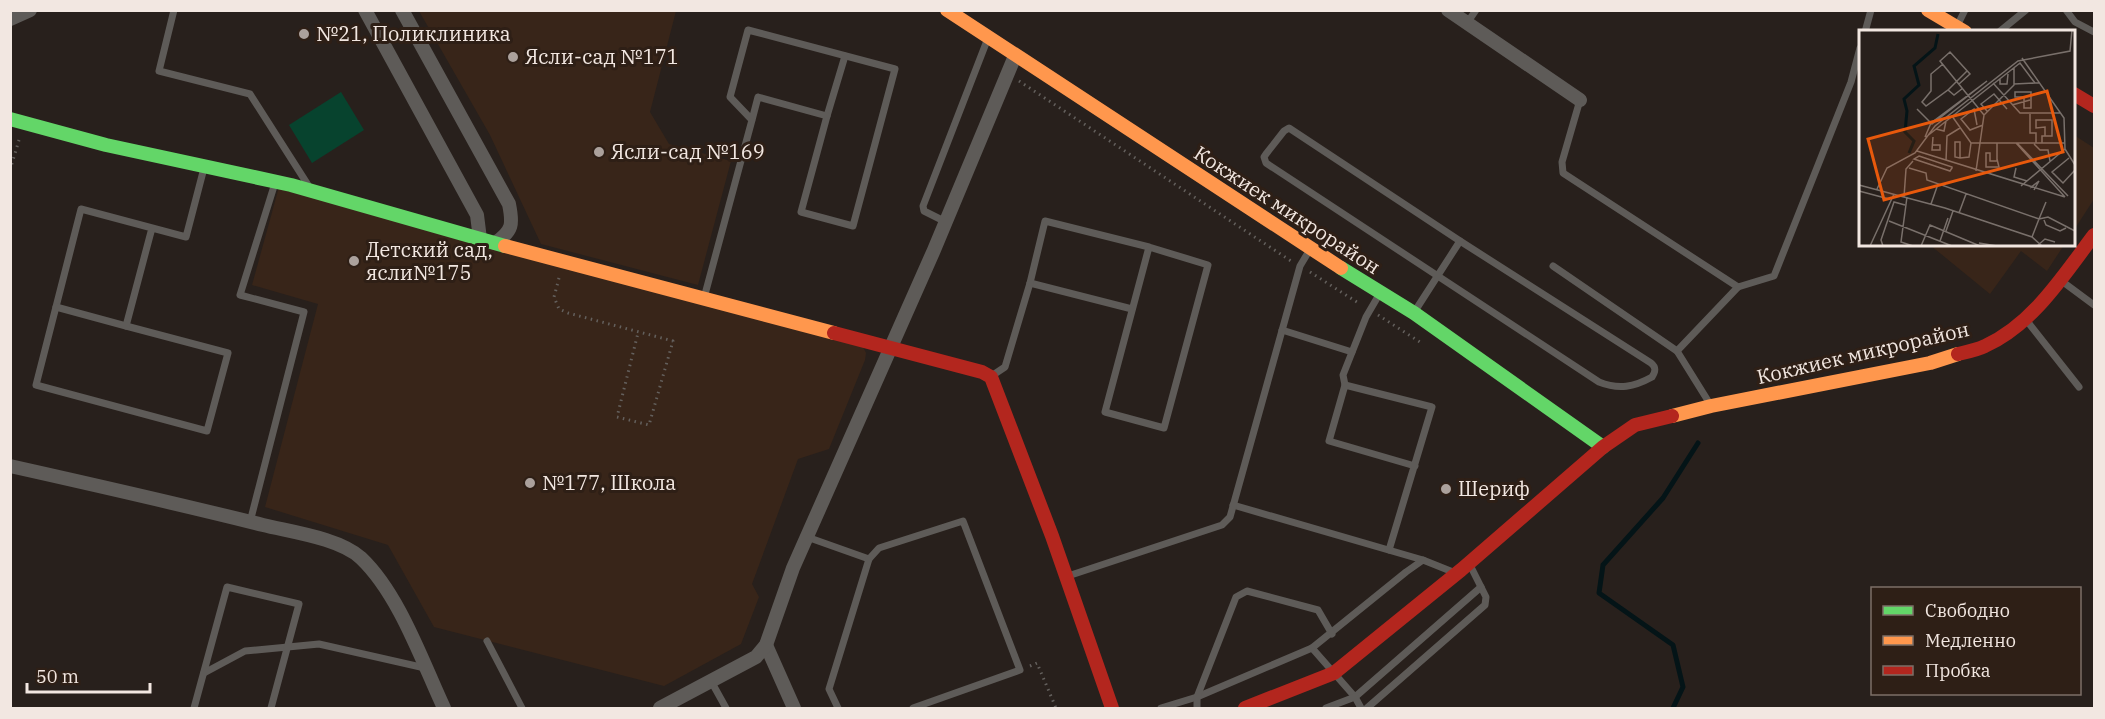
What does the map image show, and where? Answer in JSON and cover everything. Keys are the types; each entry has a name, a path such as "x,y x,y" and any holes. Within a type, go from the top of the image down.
{"street":[{"path":"10,19 30,10"},
{"path":"365,10 477,216 480,239"},
{"path":"402,10 508,204 512,221 507,235 495,243"},
{"name":"Кокжиек микрорайон","path":"947,10 1310,249 1414,313 1603,447"},
{"path":"1448,10 1580,100"},
{"path":"1928,10 1961,29"},
{"path":"660,708 756,657 766,645 793,568 946,222 1015,56"},
{"path":"2075,95 2094,106"},
{"path":"17,121 106,145 311,190 480,239 982,372 990,377 1066,577 1112,708"},
{"name":"Кокжиек микрорайон","path":"1245,708 1334,673 1456,574 1603,447 1635,425 1711,406 1930,363 1985,346 2026,320 2092,243"},
{"path":"10,466 326,541 360,557 387,590 444,708"},
{"path":"766,645 794,708"}],"lane":[{"path":"174,10 159,71 250,94 311,190"},
{"path":"1467,24 1476,10"},
{"path":"1866,30 1871,10"},
{"path":"1961,29 1965,10"},
{"path":"2001,30 2026,10"},
{"path":"2066,10 2075,22 2094,32"},
{"path":"752,120 730,97 748,30 895,69 853,226 801,212 845,56"},
{"path":"946,222 924,211 922,206 988,38"},
{"path":"1677,351 1738,287 1774,276 1851,82 1859,52"},
{"path":"704,298 758,98 827,116"},
{"path":"1580,100 1562,162 1563,173 1738,287"},
{"path":"1290,128 1460,241 1651,363 1655,374 1649,379 1623,387 1611,387 1599,382 1266,163 1264,157 1284,131 1290,128"},
{"path":"56,308 228,353 207,431 36,385 81,209 186,237 204,165"},
{"path":"250,522 304,312 240,295 276,181"},
{"path":"990,377 1005,367 1030,283 1045,221 1149,247 1208,265 1164,428 1105,412 1149,247"},
{"path":"126,326 152,228"},
{"path":"1414,313 1460,241"},
{"path":"1066,577 1222,525 1230,517 1300,266 1310,249"},
{"path":"1553,266 1677,351 1711,406"},
{"path":"2060,281 2094,305"},
{"path":"1030,283 1132,309"},
{"path":"1381,292 1366,317 1343,375 1345,385 1329,441 1415,466"},
{"path":"2026,320 2079,387"},
{"path":"1282,330 1352,352"},
{"path":"1345,385 1432,407 1389,550"},
{"path":"1233,505 1423,560 1456,574"},
{"path":"838,708 829,689 869,559 879,548 963,521 1020,670 913,708"},
{"path":"807,537 869,559"},
{"path":"1161,708 1197,697 1312,648 1423,560"},
{"path":"1366,708 1485,605 1486,597 1469,563"},
{"path":"194,708 227,587 300,604 271,708"},
{"path":"1326,708 1355,697 1481,587"},
{"path":"1197,708 1197,697 1236,597 1247,591 1318,610 1332,634"},
{"path":"487,641 522,708"},
{"path":"204,673 244,651 320,644 425,668"},
{"path":"1312,648 1355,697 1361,708"},
{"path":"711,681 726,708"}],"path":[{"path":"10,170 17,121"},
{"path":"563,261 554,297 559,309 673,341 650,425 617,417 638,333"},
{"path":"1020,670 1037,663 1056,708"}],"shaded area":[{"name":"Ясли-сад №169","path":"419,11 676,11 650,112 669,144 731,161 698,285 541,244 490,135"},
{"path":"2075,136 2094,148 2094,199 2075,228"},
{"name":"№177, Школа","path":"279,187 863,347 866,353 865,360 829,449 798,459 752,584 759,597 741,644 664,686 434,627 388,545 265,507 318,304 252,285"},
{"path":"1931,246 2063,246 2047,271 2021,251 1990,294"}],"green space":[{"path":"341,92 364,130 312,163 289,125"}],"waterway":[{"path":"1673,708 1683,687 1673,645 1599,593 1603,565 1663,498 1698,443"}],"traffic: fast":[{"path":"10,119 106,145 291,185 505,246"},
{"path":"1341,268 1414,313 1603,447"}],"traffic: slow":[{"path":"947,10 1341,268"},
{"path":"1928,10 1962,30"},
{"path":"505,246 834,333"},
{"path":"1672,416 1711,406 1930,363 1958,354"}],"traffic: jam":[{"path":"2075,95 2094,106"},
{"path":"1958,354 1985,346 2018,325 2046,298 2094,235"},
{"path":"834,333 982,372 991,377 1052,536 1112,708"},
{"path":"1245,708 1334,673 1461,570 1603,447 1635,425 1672,416"}],"place":[{"name":"№21, Поликлиника","path":"304,34"},
{"name":"Ясли-сад №171","path":"513,57"},
{"name":"Ясли-сад №169","path":"599,152"},
{"name":"Детский сад, ясли№175","path":"354,261"},
{"name":"№177, Школа","path":"530,483"},
{"name":"Шериф","path":"1446,489"}]}
